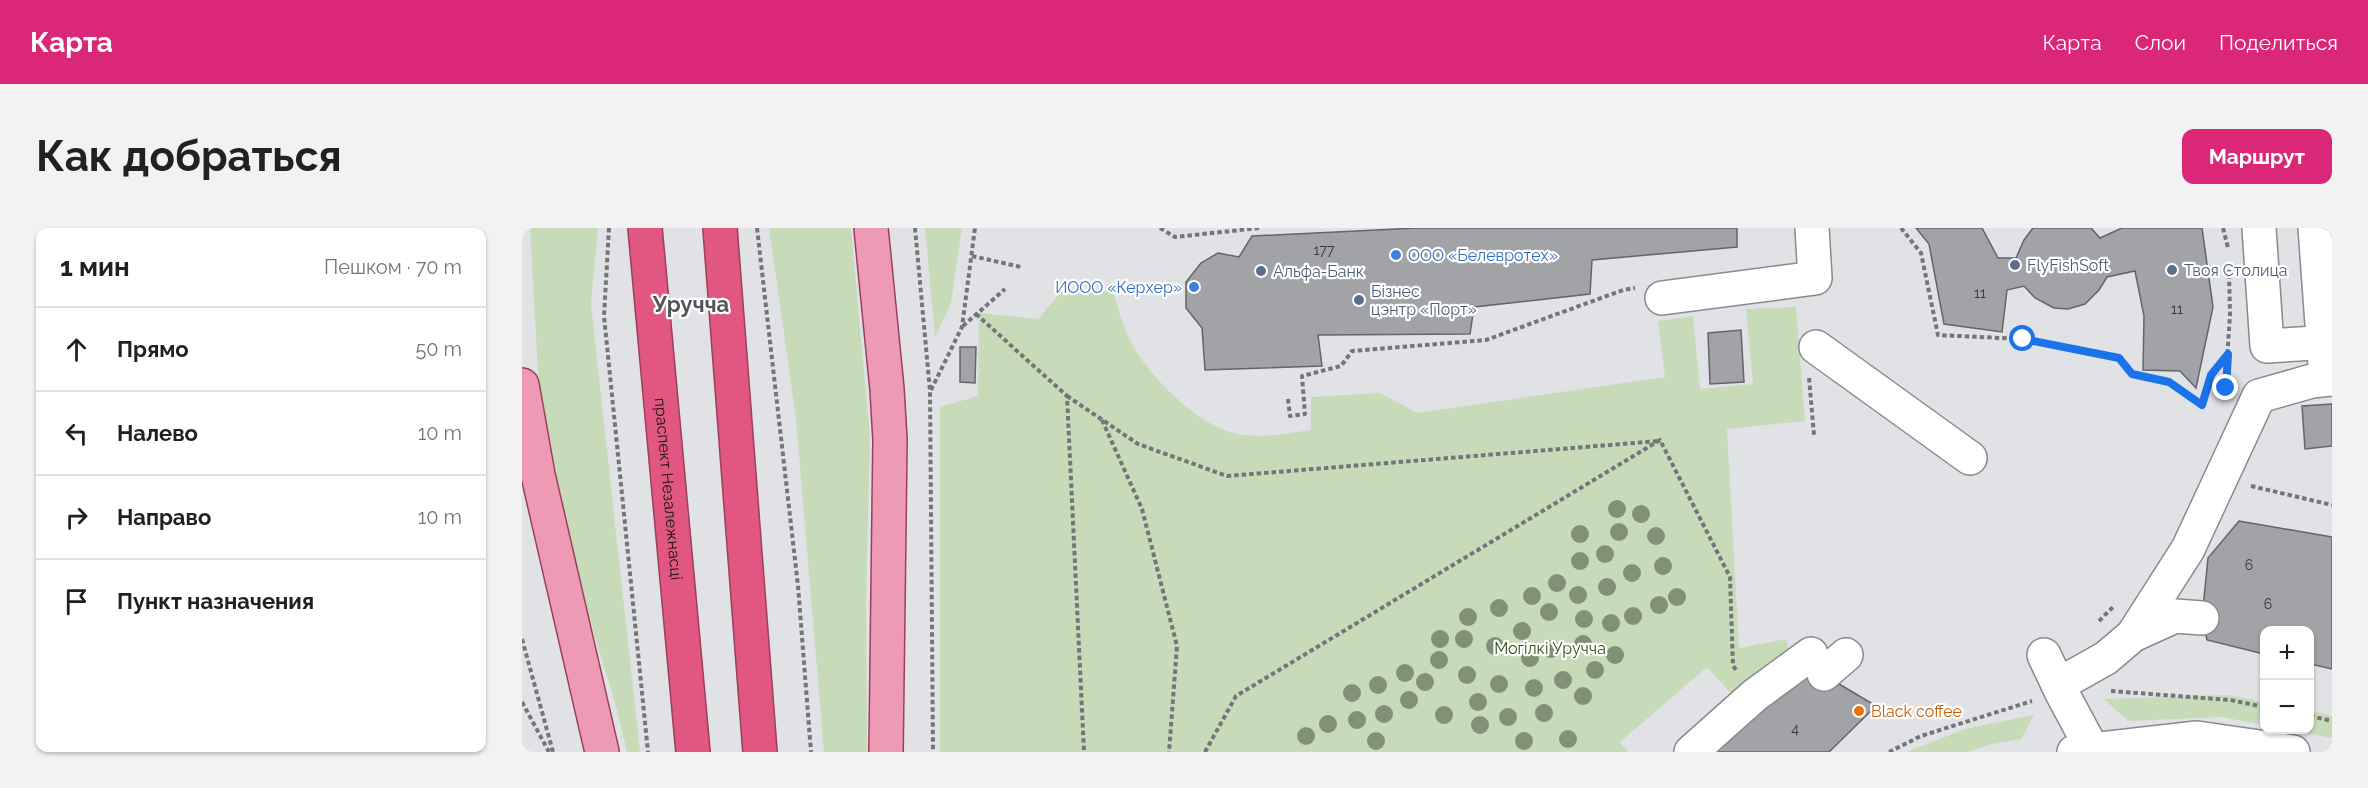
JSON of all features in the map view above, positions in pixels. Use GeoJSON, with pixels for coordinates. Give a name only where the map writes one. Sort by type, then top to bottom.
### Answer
{"type":"FeatureCollection","features":[{"type":"Feature","properties":{"kind":"highway","name":"праспект Незалежнасці"},"geometry":{"type":"LineString","coordinates":[[645,228],[693,752]]}},
{"type":"Feature","properties":{"kind":"highway"},"geometry":{"type":"LineString","coordinates":[[720,228],[760,752]]}},
{"type":"Feature","properties":{"kind":"main road"},"geometry":{"type":"LineString","coordinates":[[871,228],[890,440],[886,752]]}},
{"type":"Feature","properties":{"kind":"main road"},"geometry":{"type":"LineString","coordinates":[[522,385],[538,475],[602,752]]}},
{"type":"Feature","properties":{"kind":"street"},"geometry":{"type":"LineString","coordinates":[[1654,292],[1815,278],[1812,228]]}},
{"type":"Feature","properties":{"kind":"street"},"geometry":{"type":"LineString","coordinates":[[2259,228],[2267,346],[2328,342]]}},
{"type":"Feature","properties":{"kind":"street"},"geometry":{"type":"LineString","coordinates":[[2133,635],[2188,549],[2259,396],[2329,379],[2328,342],[2315,228]]}},
{"type":"Feature","properties":{"kind":"street"},"geometry":{"type":"LineString","coordinates":[[1816,347],[1970,458]]}},
{"type":"Feature","properties":{"kind":"street"},"geometry":{"type":"LineString","coordinates":[[2058,685],[2106,658],[2133,635],[2175,616],[2202,618]]}},
{"type":"Feature","properties":{"kind":"street"},"geometry":{"type":"LineString","coordinates":[[2044,655],[2083,750],[2197,738],[2293,752]]}},
{"type":"Feature","properties":{"kind":"street"},"geometry":{"type":"LineString","coordinates":[[1691,752],[1755,695],[1827,661]]}},
{"type":"Feature","properties":{"kind":"path"},"geometry":{"type":"LineString","coordinates":[[757,228],[798,586],[811,752]]}},
{"type":"Feature","properties":{"kind":"path"},"geometry":{"type":"LineString","coordinates":[[915,228],[930,391],[933,752]]}},
{"type":"Feature","properties":{"kind":"path"},"geometry":{"type":"LineString","coordinates":[[930,391],[962,327],[975,228]]}},
{"type":"Feature","properties":{"kind":"path"},"geometry":{"type":"LineString","coordinates":[[1160,228],[1175,237],[1259,228]]}},
{"type":"Feature","properties":{"kind":"path"},"geometry":{"type":"LineString","coordinates":[[1901,228],[1921,253],[1938,335],[2023,339],[2119,358],[2132,374],[2169,382],[2202,405],[2211,375],[2228,354]]}},
{"type":"Feature","properties":{"kind":"path"},"geometry":{"type":"LineString","coordinates":[[2223,228],[2229,251]]}},
{"type":"Feature","properties":{"kind":"path"},"geometry":{"type":"LineString","coordinates":[[609,229],[604,316],[648,752]]}},
{"type":"Feature","properties":{"kind":"path"},"geometry":{"type":"LineString","coordinates":[[972,256],[1021,267]]}},
{"type":"Feature","properties":{"kind":"path"},"geometry":{"type":"LineString","coordinates":[[2224,398],[2228,354],[2229,261]]}},
{"type":"Feature","properties":{"kind":"path"},"geometry":{"type":"LineString","coordinates":[[962,327],[1005,289]]}},
{"type":"Feature","properties":{"kind":"path"},"geometry":{"type":"LineString","coordinates":[[1288,399],[1290,416],[1305,414],[1302,376],[1341,366],[1352,351],[1486,340],[1623,290],[1654,292]]}},
{"type":"Feature","properties":{"kind":"path"},"geometry":{"type":"LineString","coordinates":[[976,314],[1067,396],[1138,444],[1227,476],[1660,440]]}},
{"type":"Feature","properties":{"kind":"path"},"geometry":{"type":"LineString","coordinates":[[1067,396],[1084,752]]}},
{"type":"Feature","properties":{"kind":"path"},"geometry":{"type":"LineString","coordinates":[[1102,419],[1142,508],[1177,646],[1169,752]]}},
{"type":"Feature","properties":{"kind":"path"},"geometry":{"type":"LineString","coordinates":[[1660,440],[1730,577],[1733,666],[1755,695]]}},
{"type":"Feature","properties":{"kind":"path"},"geometry":{"type":"LineString","coordinates":[[1205,752],[1236,696],[1660,440]]}},
{"type":"Feature","properties":{"kind":"path"},"geometry":{"type":"LineString","coordinates":[[2220,479],[2332,505]]}},
{"type":"Feature","properties":{"kind":"path"},"geometry":{"type":"LineString","coordinates":[[2096,624],[2121,598]]}},
{"type":"Feature","properties":{"kind":"path"},"geometry":{"type":"LineString","coordinates":[[522,639],[551,752]]}},
{"type":"Feature","properties":{"kind":"path"},"geometry":{"type":"LineString","coordinates":[[522,702],[551,752]]}},
{"type":"Feature","properties":{"kind":"path"},"geometry":{"type":"LineString","coordinates":[[2314,717],[2332,721]]}},
{"type":"Feature","properties":{"kind":"green space"},"geometry":{"type":"Polygon","coordinates":[[[530,228],[598,228],[591,304],[640,752],[627,752],[616,706],[566,542],[542,446],[530,228]]]}},
{"type":"Feature","properties":{"kind":"green space"},"geometry":{"type":"Polygon","coordinates":[[[769,228],[851,228],[870,437],[866,599],[867,752],[824,752],[796,418],[769,228]]]}},
{"type":"Feature","properties":{"kind":"green space"},"geometry":{"type":"Polygon","coordinates":[[[925,228],[962,228],[951,303],[935,337],[925,228]]]}},
{"type":"Feature","properties":{"kind":"green space","name":"Могілкі Уручча"},"geometry":{"type":"Polygon","coordinates":[[[1063,290],[1113,292],[1132,344],[1162,384],[1191,410],[1220,428],[1253,436],[1311,430],[1311,397],[1380,393],[1417,413],[1665,377],[1658,321],[1693,316],[1700,389],[1753,384],[1746,309],[1796,307],[1805,421],[1727,429],[1739,648],[1787,639],[1789,650],[1735,698],[1707,667],[1620,742],[1628,752],[940,752],[940,407],[978,396],[979,313],[1038,319],[1063,290]]]}},
{"type":"Feature","properties":{"kind":"green space"},"geometry":{"type":"Polygon","coordinates":[[[2227,695],[2260,701],[2260,724],[2222,717],[2128,721],[2104,699],[2227,695]]]}},
{"type":"Feature","properties":{"kind":"green space"},"geometry":{"type":"Polygon","coordinates":[[[2314,711],[2332,716],[2332,738],[2311,734],[2314,734],[2314,711]]]}},
{"type":"Feature","properties":{"kind":"green space"},"geometry":{"type":"Polygon","coordinates":[[[2034,715],[2021,739],[1991,744],[1968,752],[1907,752],[1965,729],[2034,715]]]}},
{"type":"Feature","properties":{"kind":"building","name":"Бізнес цэнтр «Порт»"},"geometry":{"type":"Polygon","coordinates":[[[1417,228],[1737,228],[1737,247],[1592,260],[1590,294],[1474,307],[1470,334],[1318,335],[1322,366],[1205,370],[1202,328],[1186,308],[1186,282],[1201,263],[1218,253],[1239,257],[1252,236],[1417,228]]]}},
{"type":"Feature","properties":{"kind":"building"},"geometry":{"type":"Polygon","coordinates":[[[1916,228],[1982,228],[1998,258],[2016,258],[2024,240],[2033,228],[2091,228],[2100,238],[2122,228],[2202,228],[2213,307],[2196,388],[2180,371],[2143,370],[2144,316],[2135,271],[2107,277],[2099,290],[2085,304],[2068,309],[2054,308],[2035,298],[2024,286],[2007,290],[2002,332],[1944,324],[1929,244],[1916,228]]]}},
{"type":"Feature","properties":{"kind":"building"},"geometry":{"type":"Polygon","coordinates":[[[1741,330],[1744,382],[1710,384],[1708,333],[1741,330]]]}},
{"type":"Feature","properties":{"kind":"building"},"geometry":{"type":"Polygon","coordinates":[[[960,347],[976,347],[975,383],[960,382],[960,347]]]}},
{"type":"Feature","properties":{"kind":"building"},"geometry":{"type":"Polygon","coordinates":[[[2332,404],[2332,446],[2305,449],[2302,406],[2332,404]]]}},
{"type":"Feature","properties":{"kind":"building"},"geometry":{"type":"Polygon","coordinates":[[[2239,521],[2332,537],[2332,669],[2314,665],[2314,626],[2260,626],[2260,653],[2207,640],[2202,618],[2208,558],[2239,521]]]}},
{"type":"Feature","properties":{"kind":"building"},"geometry":{"type":"Polygon","coordinates":[[[1809,666],[1876,706],[1829,752],[1712,752],[1809,666]]]}},
{"type":"Feature","properties":{"kind":"place","name":"ООО «Белевротех»"},"geometry":{"type":"Point","coordinates":[1396,255]}},
{"type":"Feature","properties":{"kind":"place","name":"FlyFishSoft"},"geometry":{"type":"Point","coordinates":[2015,265]}},
{"type":"Feature","properties":{"kind":"place","name":"Твоя Столица"},"geometry":{"type":"Point","coordinates":[2172,270]}},
{"type":"Feature","properties":{"kind":"place","name":"Альфа-Банк"},"geometry":{"type":"Point","coordinates":[1261,271]}},
{"type":"Feature","properties":{"kind":"place","name":"ИООО «Керхер»"},"geometry":{"type":"Point","coordinates":[1194,287]}},
{"type":"Feature","properties":{"kind":"place","name":"Бізнес цэнтр «Порт»"},"geometry":{"type":"Point","coordinates":[1359,300]}},
{"type":"Feature","properties":{"kind":"place","name":"Black coffee"},"geometry":{"type":"Point","coordinates":[1859,711]}},
{"type":"Feature","properties":{"kind":"district","name":"Уручча"},"geometry":{"type":"Point","coordinates":[691,304]}},
{"type":"Feature","properties":{"kind":"route"},"geometry":{"type":"LineString","coordinates":[[2023,339],[2119,358],[2132,374],[2169,382],[2202,405],[2211,375],[2228,354],[2226,388]]}}]}
